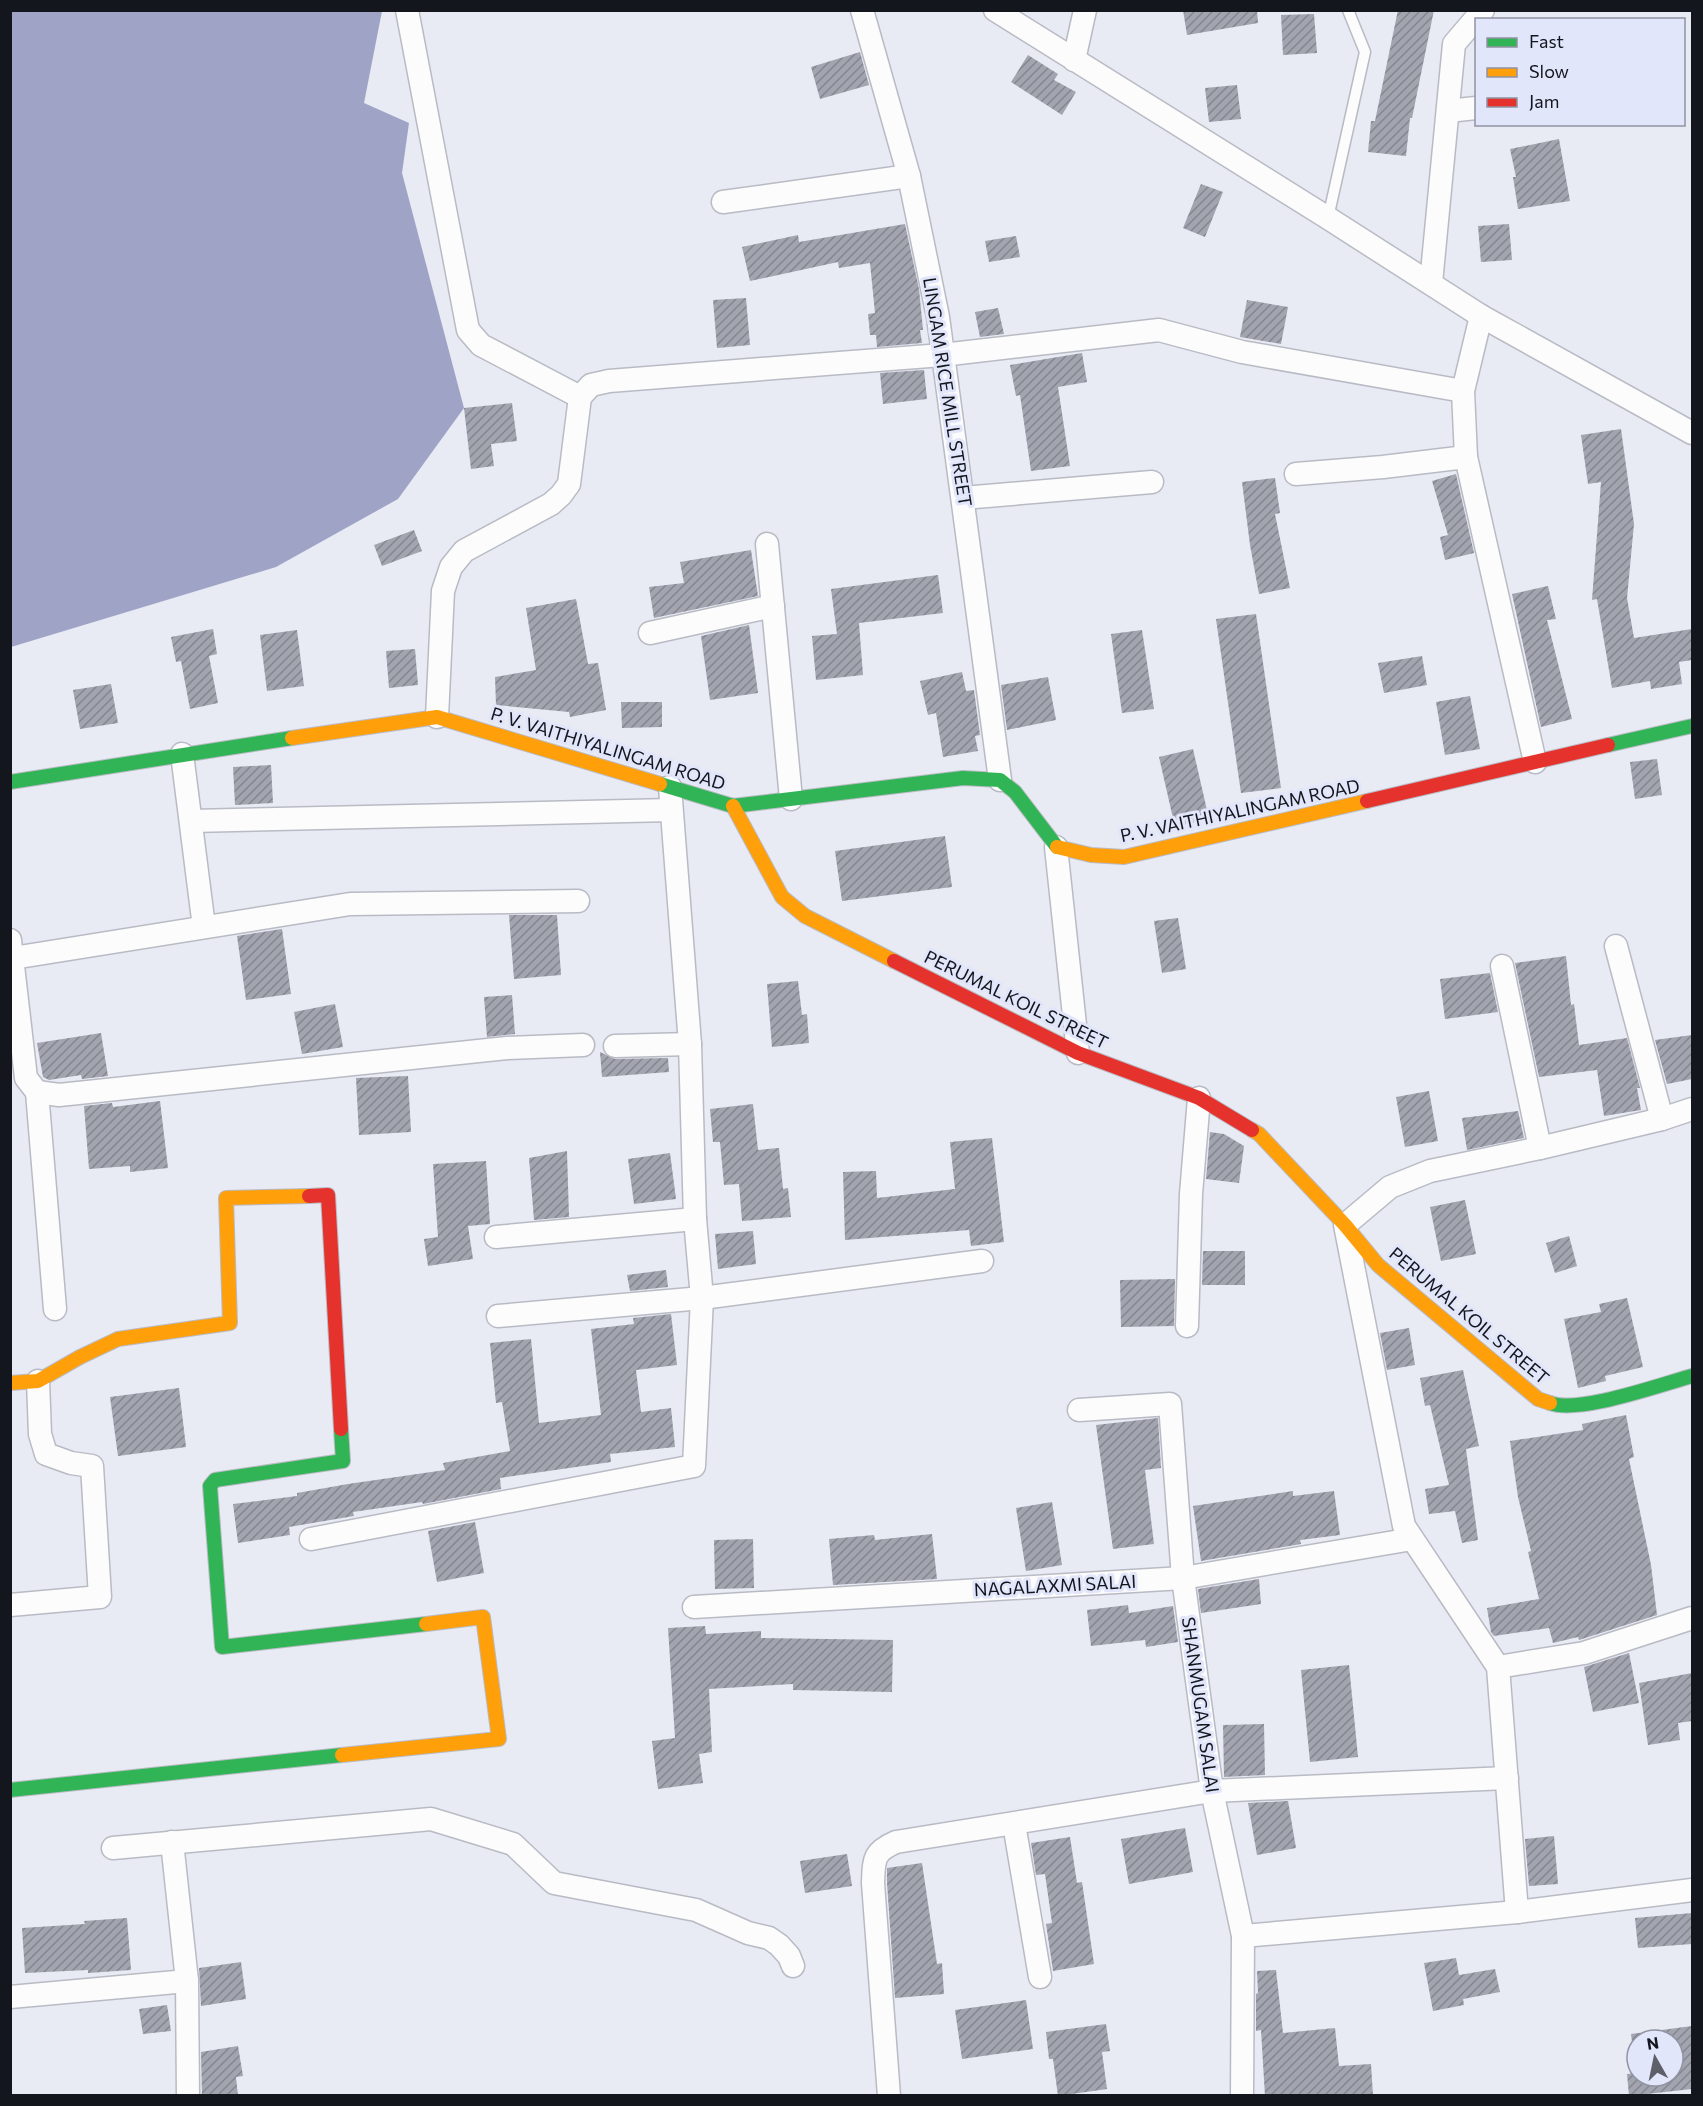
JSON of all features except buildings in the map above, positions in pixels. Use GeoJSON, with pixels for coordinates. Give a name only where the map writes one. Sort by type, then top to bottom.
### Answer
{"type":"FeatureCollection","features":[{"type":"Feature","properties":{"kind":"street"},"geometry":{"type":"LineString","coordinates":[[407,10],[468,330],[482,345],[580,397]]}},
{"type":"Feature","properties":{"kind":"street","name":"LINGAM RICE MILL STREET"},"geometry":{"type":"LineString","coordinates":[[862,10],[909,176],[938,317],[1000,780]]}},
{"type":"Feature","properties":{"kind":"street"},"geometry":{"type":"LineString","coordinates":[[996,10],[1481,316],[1692,433]]}},
{"type":"Feature","properties":{"kind":"street"},"geometry":{"type":"LineString","coordinates":[[1074,60],[1085,10]]}},
{"type":"Feature","properties":{"kind":"street"},"geometry":{"type":"LineString","coordinates":[[1431,283],[1454,44],[1475,19]]}},
{"type":"Feature","properties":{"kind":"street"},"geometry":{"type":"LineString","coordinates":[[1448,111],[1475,108]]}},
{"type":"Feature","properties":{"kind":"street"},"geometry":{"type":"LineString","coordinates":[[723,202],[909,176]]}},
{"type":"Feature","properties":{"kind":"street"},"geometry":{"type":"LineString","coordinates":[[1481,316],[1463,391],[1466,457],[1535,762]]}},
{"type":"Feature","properties":{"kind":"street"},"geometry":{"type":"LineString","coordinates":[[437,717],[443,591],[452,567],[464,551],[485,538],[535,514],[561,495],[569,484],[580,397],[591,385],[609,381],[942,355],[1160,330],[1242,352],[1463,391]]}},
{"type":"Feature","properties":{"kind":"street"},"geometry":{"type":"LineString","coordinates":[[1296,474],[1466,457]]}},
{"type":"Feature","properties":{"kind":"street"},"geometry":{"type":"LineString","coordinates":[[963,498],[1152,482]]}},
{"type":"Feature","properties":{"kind":"street"},"geometry":{"type":"LineString","coordinates":[[767,544],[790,799]]}},
{"type":"Feature","properties":{"kind":"street"},"geometry":{"type":"LineString","coordinates":[[650,633],[773,606]]}},
{"type":"Feature","properties":{"kind":"street","name":"P. V. VAITHIYALINGAM ROAD"},"geometry":{"type":"LineString","coordinates":[[10,782],[437,717],[733,806],[963,778],[1000,780]]}},
{"type":"Feature","properties":{"kind":"street","name":"P. V. VAITHIYALINGAM ROAD"},"geometry":{"type":"LineString","coordinates":[[1056,847],[1091,855],[1124,857],[1692,726]]}},
{"type":"Feature","properties":{"kind":"street"},"geometry":{"type":"LineString","coordinates":[[182,754],[204,927]]}},
{"type":"Feature","properties":{"kind":"street"},"geometry":{"type":"LineString","coordinates":[[1000,780],[1015,792],[1056,847],[1077,1053]]}},
{"type":"Feature","properties":{"kind":"street"},"geometry":{"type":"LineString","coordinates":[[311,1539],[694,1466],[702,1298],[695,1218],[690,1044],[670,787]]}},
{"type":"Feature","properties":{"kind":"street","name":"PERUMAL KOIL STREET"},"geometry":{"type":"LineString","coordinates":[[733,806],[782,897],[805,916],[1077,1053],[1199,1098],[1258,1134],[1345,1225],[1378,1265],[1538,1400],[1557,1406],[1583,1406],[1692,1376]]}},
{"type":"Feature","properties":{"kind":"street"},"geometry":{"type":"LineString","coordinates":[[191,821],[671,810]]}},
{"type":"Feature","properties":{"kind":"street"},"geometry":{"type":"LineString","coordinates":[[55,1309],[37,1092],[26,1078],[12,949],[204,927],[350,904],[578,901]]}},
{"type":"Feature","properties":{"kind":"street"},"geometry":{"type":"LineString","coordinates":[[1616,946],[1662,1119]]}},
{"type":"Feature","properties":{"kind":"street"},"geometry":{"type":"LineString","coordinates":[[1502,966],[1540,1148]]}},
{"type":"Feature","properties":{"kind":"street"},"geometry":{"type":"LineString","coordinates":[[615,1046],[690,1044]]}},
{"type":"Feature","properties":{"kind":"street"},"geometry":{"type":"LineString","coordinates":[[37,1092],[58,1095],[507,1048],[583,1045]]}},
{"type":"Feature","properties":{"kind":"street"},"geometry":{"type":"LineString","coordinates":[[1186,1326],[1191,1194],[1199,1098]]}},
{"type":"Feature","properties":{"kind":"street"},"geometry":{"type":"LineString","coordinates":[[1517,1912],[1498,1667],[1404,1526],[1345,1225],[1390,1187],[1430,1171],[1540,1148],[1662,1119],[1692,1109]]}},
{"type":"Feature","properties":{"kind":"street"},"geometry":{"type":"LineString","coordinates":[[10,1383],[38,1381],[118,1339],[230,1323],[226,1198],[328,1195],[342,1461],[215,1480],[210,1486],[222,1647],[483,1617],[498,1739],[10,1790]]}},
{"type":"Feature","properties":{"kind":"street"},"geometry":{"type":"LineString","coordinates":[[496,1237],[695,1218]]}},
{"type":"Feature","properties":{"kind":"street"},"geometry":{"type":"LineString","coordinates":[[498,1316],[702,1298],[982,1261]]}},
{"type":"Feature","properties":{"kind":"street"},"geometry":{"type":"LineString","coordinates":[[10,1605],[100,1597],[92,1466],[71,1463],[46,1454],[40,1434],[38,1381]]}},
{"type":"Feature","properties":{"kind":"street","name":"SHANMUGAM SALAI"},"geometry":{"type":"LineString","coordinates":[[1079,1410],[1170,1404],[1183,1578],[1212,1791],[1243,1936],[1242,2096]]}},
{"type":"Feature","properties":{"kind":"street","name":"NAGALAXMI SALAI"},"geometry":{"type":"LineString","coordinates":[[694,1607],[1183,1578],[1412,1539]]}},
{"type":"Feature","properties":{"kind":"street"},"geometry":{"type":"LineString","coordinates":[[1498,1667],[1584,1653],[1692,1618]]}},
{"type":"Feature","properties":{"kind":"street"},"geometry":{"type":"LineString","coordinates":[[888,2096],[873,1883],[874,1859],[882,1848],[896,1842],[1212,1791],[1507,1778]]}},
{"type":"Feature","properties":{"kind":"street"},"geometry":{"type":"LineString","coordinates":[[113,1848],[431,1819],[513,1844],[554,1883],[696,1910],[748,1933],[768,1938],[779,1945],[789,1956],[793,1966]]}},
{"type":"Feature","properties":{"kind":"street"},"geometry":{"type":"LineString","coordinates":[[1014,1824],[1040,1977]]}},
{"type":"Feature","properties":{"kind":"street"},"geometry":{"type":"LineString","coordinates":[[172,1842],[187,1981],[188,2096]]}},
{"type":"Feature","properties":{"kind":"street"},"geometry":{"type":"LineString","coordinates":[[1243,1936],[1517,1912],[1692,1890]]}},
{"type":"Feature","properties":{"kind":"street"},"geometry":{"type":"LineString","coordinates":[[10,1997],[187,1981]]}},
{"type":"Feature","properties":{"kind":"lane"},"geometry":{"type":"LineString","coordinates":[[1328,218],[1365,52],[1348,10]]}},
{"type":"Feature","properties":{"kind":"water"},"geometry":{"type":"Polygon","coordinates":[[[11,11],[382,11],[364,103],[409,123],[402,173],[464,408],[398,499],[276,567],[11,647],[11,11]]]}},
{"type":"Feature","properties":{"kind":"traffic: fast"},"geometry":{"type":"LineString","coordinates":[[1608,745],[1692,726]]}},
{"type":"Feature","properties":{"kind":"traffic: fast"},"geometry":{"type":"LineString","coordinates":[[10,782],[292,738]]}},
{"type":"Feature","properties":{"kind":"traffic: fast"},"geometry":{"type":"LineString","coordinates":[[660,784],[733,806],[963,778],[1000,780],[1015,792],[1057,847]]}},
{"type":"Feature","properties":{"kind":"traffic: fast"},"geometry":{"type":"LineString","coordinates":[[1550,1403],[1580,1405],[1599,1402],[1692,1376]]}},
{"type":"Feature","properties":{"kind":"traffic: fast"},"geometry":{"type":"LineString","coordinates":[[341,1429],[343,1461],[215,1480],[210,1486],[222,1647],[426,1624]]}},
{"type":"Feature","properties":{"kind":"traffic: fast"},"geometry":{"type":"LineString","coordinates":[[10,1790],[342,1755]]}},
{"type":"Feature","properties":{"kind":"traffic: slow"},"geometry":{"type":"LineString","coordinates":[[292,738],[437,717],[660,784]]}},
{"type":"Feature","properties":{"kind":"traffic: slow"},"geometry":{"type":"LineString","coordinates":[[1057,847],[1091,855],[1124,857],[1367,801]]}},
{"type":"Feature","properties":{"kind":"traffic: slow"},"geometry":{"type":"LineString","coordinates":[[733,806],[782,897],[805,916],[894,961]]}},
{"type":"Feature","properties":{"kind":"traffic: slow"},"geometry":{"type":"LineString","coordinates":[[1252,1130],[1259,1134],[1345,1225],[1378,1265],[1538,1399],[1550,1403]]}},
{"type":"Feature","properties":{"kind":"traffic: slow"},"geometry":{"type":"LineString","coordinates":[[10,1383],[38,1381],[118,1339],[230,1323],[226,1198],[309,1196]]}},
{"type":"Feature","properties":{"kind":"traffic: slow"},"geometry":{"type":"LineString","coordinates":[[342,1755],[499,1739],[483,1617],[426,1624]]}},
{"type":"Feature","properties":{"kind":"traffic: jam"},"geometry":{"type":"LineString","coordinates":[[1367,801],[1608,745]]}},
{"type":"Feature","properties":{"kind":"traffic: jam"},"geometry":{"type":"LineString","coordinates":[[894,961],[1078,1053],[1199,1098],[1252,1130]]}},
{"type":"Feature","properties":{"kind":"traffic: jam"},"geometry":{"type":"LineString","coordinates":[[309,1196],[328,1195],[341,1429]]}}]}
